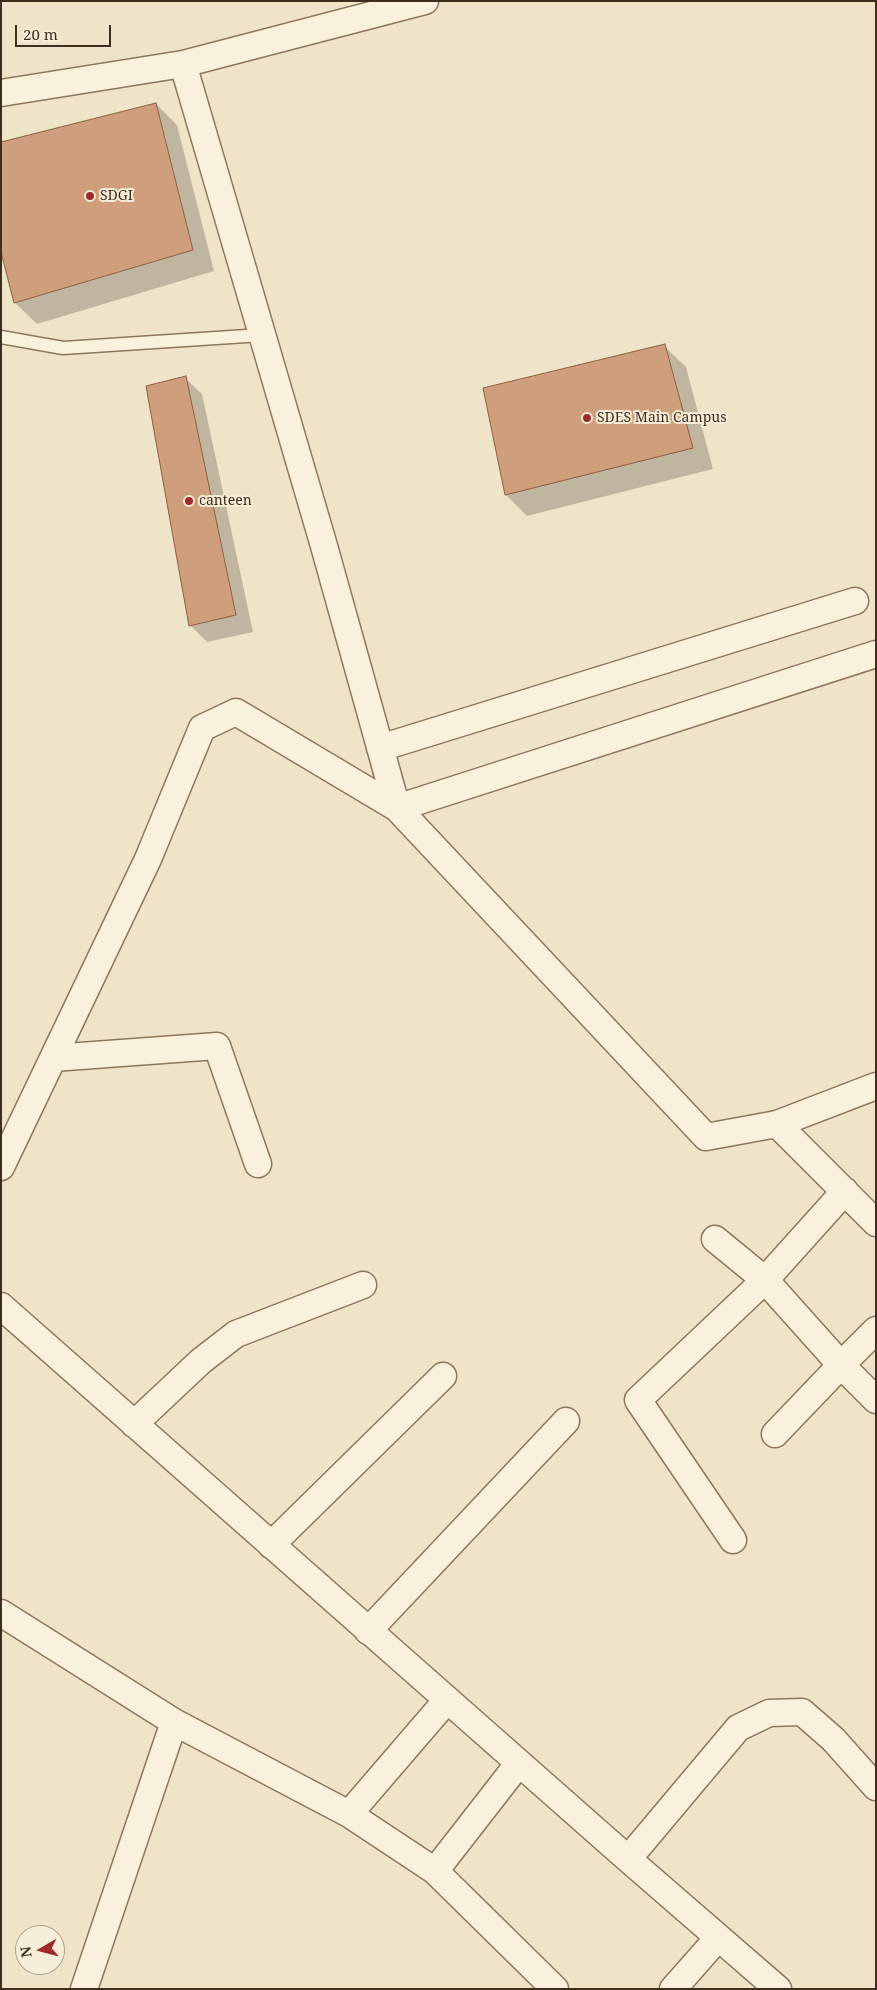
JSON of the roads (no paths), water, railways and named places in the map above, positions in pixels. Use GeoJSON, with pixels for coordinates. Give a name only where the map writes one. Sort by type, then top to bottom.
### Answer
{"type":"FeatureCollection","features":[{"type":"Feature","properties":{"kind":"street"},"geometry":{"type":"LineString","coordinates":[[1,93],[182,64],[425,1]]}},
{"type":"Feature","properties":{"kind":"street"},"geometry":{"type":"LineString","coordinates":[[182,64],[324,546],[396,808]]}},
{"type":"Feature","properties":{"kind":"street"},"geometry":{"type":"LineString","coordinates":[[380,748],[855,600]]}},
{"type":"Feature","properties":{"kind":"street"},"geometry":{"type":"LineString","coordinates":[[396,808],[876,654]]}},
{"type":"Feature","properties":{"kind":"street"},"geometry":{"type":"LineString","coordinates":[[1,1167],[148,859],[202,728],[236,712],[396,808],[706,1137],[777,1124],[876,1086]]}},
{"type":"Feature","properties":{"kind":"street"},"geometry":{"type":"LineString","coordinates":[[53,1058],[217,1046],[258,1164]]}},
{"type":"Feature","properties":{"kind":"street"},"geometry":{"type":"LineString","coordinates":[[777,1124],[876,1223]]}},
{"type":"Feature","properties":{"kind":"street"},"geometry":{"type":"LineString","coordinates":[[733,1540],[638,1400],[765,1280],[846,1191]]}},
{"type":"Feature","properties":{"kind":"street"},"geometry":{"type":"LineString","coordinates":[[715,1238],[765,1280],[841,1365],[876,1400]]}},
{"type":"Feature","properties":{"kind":"street"},"geometry":{"type":"LineString","coordinates":[[134,1424],[201,1361],[236,1334],[363,1285]]}},
{"type":"Feature","properties":{"kind":"street"},"geometry":{"type":"LineString","coordinates":[[4,1316],[134,1424],[778,1989]]}},
{"type":"Feature","properties":{"kind":"street"},"geometry":{"type":"LineString","coordinates":[[775,1434],[876,1330]]}},
{"type":"Feature","properties":{"kind":"street"},"geometry":{"type":"LineString","coordinates":[[271,1545],[443,1376]]}},
{"type":"Feature","properties":{"kind":"street"},"geometry":{"type":"LineString","coordinates":[[368,1630],[566,1421]]}},
{"type":"Feature","properties":{"kind":"street"},"geometry":{"type":"LineString","coordinates":[[1,1613],[174,1722],[349,1814],[435,1871],[555,1989]]}},
{"type":"Feature","properties":{"kind":"street"},"geometry":{"type":"LineString","coordinates":[[349,1814],[447,1700]]}},
{"type":"Feature","properties":{"kind":"street"},"geometry":{"type":"LineString","coordinates":[[628,1859],[738,1728],[769,1713],[802,1712],[834,1739],[876,1787]]}},
{"type":"Feature","properties":{"kind":"street"},"geometry":{"type":"LineString","coordinates":[[84,1989],[174,1722]]}},
{"type":"Feature","properties":{"kind":"street"},"geometry":{"type":"LineString","coordinates":[[435,1871],[519,1763]]}},
{"type":"Feature","properties":{"kind":"street"},"geometry":{"type":"LineString","coordinates":[[673,1989],[718,1938]]}},
{"type":"Feature","properties":{"kind":"lane"},"geometry":{"type":"LineString","coordinates":[[1,337],[63,348],[262,334]]}},
{"type":"Feature","properties":{"kind":"place","name":"SDGI"},"geometry":{"type":"Point","coordinates":[90,196]}},
{"type":"Feature","properties":{"kind":"place","name":"SDES Main Campus"},"geometry":{"type":"Point","coordinates":[587,418]}},
{"type":"Feature","properties":{"kind":"place","name":"canteen"},"geometry":{"type":"Point","coordinates":[189,501]}}]}
